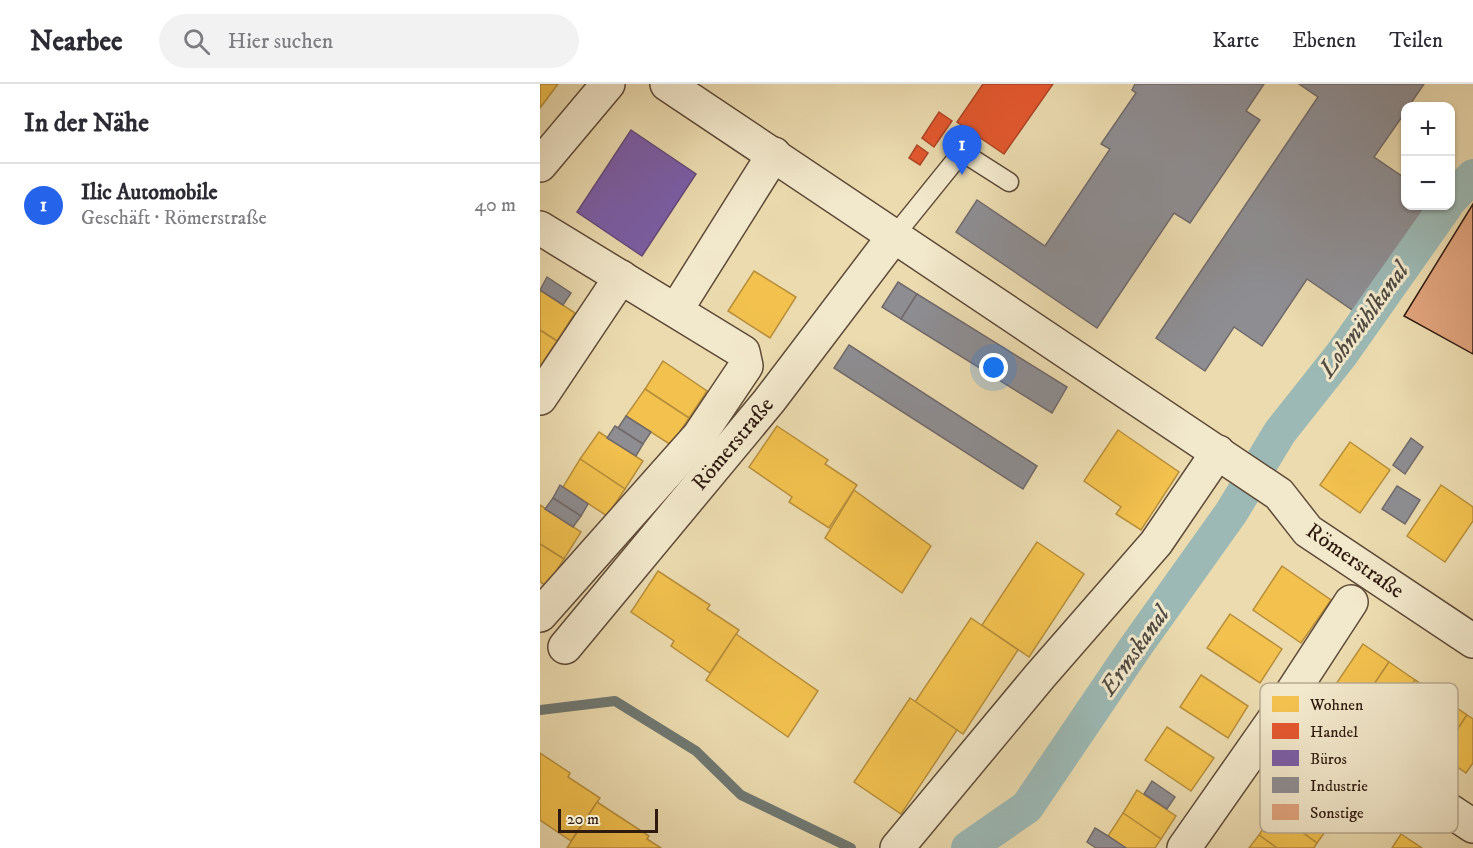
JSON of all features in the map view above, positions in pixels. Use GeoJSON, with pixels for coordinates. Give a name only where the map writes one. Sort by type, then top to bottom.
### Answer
{"type":"FeatureCollection","features":[{"type":"Feature","properties":{"kind":"street"},"geometry":{"type":"LineString","coordinates":[[540,165],[608,84]]}},
{"type":"Feature","properties":{"kind":"street","name":"Römerstraße"},"geometry":{"type":"LineString","coordinates":[[667,84],[1236,464],[1279,494],[1308,531],[1473,641]]}},
{"type":"Feature","properties":{"kind":"street"},"geometry":{"type":"LineString","coordinates":[[676,310],[774,154]]}},
{"type":"Feature","properties":{"kind":"street","name":"Römerstraße"},"geometry":{"type":"LineString","coordinates":[[540,228],[743,352],[746,366],[699,436],[540,615]]}},
{"type":"Feature","properties":{"kind":"street","name":"Römerstraße"},"geometry":{"type":"LineString","coordinates":[[565,647],[769,401],[895,235]]}},
{"type":"Feature","properties":{"kind":"street"},"geometry":{"type":"LineString","coordinates":[[540,398],[621,277]]}},
{"type":"Feature","properties":{"kind":"street"},"geometry":{"type":"LineString","coordinates":[[897,848],[1040,676],[1156,543],[1236,464]]}},
{"type":"Feature","properties":{"kind":"street"},"geometry":{"type":"LineString","coordinates":[[1299,683],[1351,602]]}},
{"type":"Feature","properties":{"kind":"street"},"geometry":{"type":"LineString","coordinates":[[1184,848],[1260,740]]}},
{"type":"Feature","properties":{"kind":"street"},"geometry":{"type":"LineString","coordinates":[[1458,816],[1473,826]]}},
{"type":"Feature","properties":{"kind":"lane"},"geometry":{"type":"LineString","coordinates":[[895,235],[962,152],[1009,182]]}},
{"type":"Feature","properties":{"kind":"building: Wohnen"},"geometry":{"type":"Polygon","coordinates":[[[540,84],[558,84],[540,108],[540,84]]]}},
{"type":"Feature","properties":{"kind":"building: Wohnen"},"geometry":{"type":"Polygon","coordinates":[[[754,271],[796,297],[770,338],[728,311],[754,271]]]}},
{"type":"Feature","properties":{"kind":"building: Wohnen"},"geometry":{"type":"Polygon","coordinates":[[[540,290],[575,313],[557,341],[540,330],[540,290]]]}},
{"type":"Feature","properties":{"kind":"building: Wohnen"},"geometry":{"type":"Polygon","coordinates":[[[540,330],[557,341],[540,366],[540,330]]]}},
{"type":"Feature","properties":{"kind":"building: Wohnen"},"geometry":{"type":"Polygon","coordinates":[[[663,361],[707,391],[689,418],[645,389],[663,361]]]}},
{"type":"Feature","properties":{"kind":"building: Wohnen"},"geometry":{"type":"Polygon","coordinates":[[[645,389],[689,418],[671,445],[626,416],[645,389]]]}},
{"type":"Feature","properties":{"kind":"building: Wohnen"},"geometry":{"type":"Polygon","coordinates":[[[777,426],[828,460],[825,464],[857,485],[829,528],[789,502],[792,497],[749,467],[777,426]]]}},
{"type":"Feature","properties":{"kind":"building: Wohnen"},"geometry":{"type":"Polygon","coordinates":[[[1118,430],[1179,472],[1141,530],[1116,514],[1121,507],[1084,481],[1118,430]]]}},
{"type":"Feature","properties":{"kind":"building: Wohnen"},"geometry":{"type":"Polygon","coordinates":[[[599,432],[643,461],[625,489],[580,459],[599,432]]]}},
{"type":"Feature","properties":{"kind":"building: Wohnen"},"geometry":{"type":"Polygon","coordinates":[[[1350,442],[1390,470],[1360,513],[1320,485],[1350,442]]]}},
{"type":"Feature","properties":{"kind":"building: Wohnen"},"geometry":{"type":"Polygon","coordinates":[[[580,459],[625,489],[607,516],[563,487],[580,459]]]}},
{"type":"Feature","properties":{"kind":"building: Wohnen"},"geometry":{"type":"Polygon","coordinates":[[[1441,485],[1473,507],[1473,521],[1445,562],[1407,536],[1441,485]]]}},
{"type":"Feature","properties":{"kind":"building: Wohnen"},"geometry":{"type":"Polygon","coordinates":[[[854,490],[931,546],[902,593],[825,538],[854,490]]]}},
{"type":"Feature","properties":{"kind":"building: Wohnen"},"geometry":{"type":"Polygon","coordinates":[[[540,505],[581,532],[564,559],[540,544],[540,505]]]}},
{"type":"Feature","properties":{"kind":"building: Wohnen"},"geometry":{"type":"Polygon","coordinates":[[[1037,542],[1084,574],[1029,657],[982,625],[1037,542]]]}},
{"type":"Feature","properties":{"kind":"building: Wohnen"},"geometry":{"type":"Polygon","coordinates":[[[540,544],[564,559],[547,586],[540,582],[540,544]]]}},
{"type":"Feature","properties":{"kind":"building: Wohnen"},"geometry":{"type":"Polygon","coordinates":[[[1282,566],[1331,600],[1301,643],[1253,610],[1282,566]]]}},
{"type":"Feature","properties":{"kind":"building: Wohnen"},"geometry":{"type":"Polygon","coordinates":[[[658,571],[710,605],[707,609],[739,630],[710,673],[671,646],[674,641],[631,612],[658,571]]]}},
{"type":"Feature","properties":{"kind":"building: Wohnen"},"geometry":{"type":"Polygon","coordinates":[[[1230,614],[1282,649],[1260,683],[1207,648],[1230,614]]]}},
{"type":"Feature","properties":{"kind":"building: Wohnen"},"geometry":{"type":"Polygon","coordinates":[[[971,618],[1018,650],[963,734],[915,702],[971,618]]]}},
{"type":"Feature","properties":{"kind":"building: Wohnen"},"geometry":{"type":"Polygon","coordinates":[[[736,634],[818,691],[788,737],[706,680],[736,634]]]}},
{"type":"Feature","properties":{"kind":"building: Wohnen"},"geometry":{"type":"Polygon","coordinates":[[[1363,644],[1389,662],[1375,683],[1337,683],[1363,644]]]}},
{"type":"Feature","properties":{"kind":"building: Wohnen"},"geometry":{"type":"Polygon","coordinates":[[[1389,662],[1415,680],[1413,683],[1375,683],[1389,662]]]}},
{"type":"Feature","properties":{"kind":"building: Wohnen"},"geometry":{"type":"Polygon","coordinates":[[[1201,675],[1248,706],[1228,738],[1180,707],[1201,675]]]}},
{"type":"Feature","properties":{"kind":"building: Wohnen"},"geometry":{"type":"Polygon","coordinates":[[[910,698],[957,730],[901,814],[854,782],[910,698]]]}},
{"type":"Feature","properties":{"kind":"building: Wohnen"},"geometry":{"type":"Polygon","coordinates":[[[1458,709],[1467,715],[1458,728],[1458,709]]]}},
{"type":"Feature","properties":{"kind":"building: Wohnen"},"geometry":{"type":"Polygon","coordinates":[[[1467,715],[1473,719],[1473,763],[1466,773],[1458,767],[1458,728],[1467,715]]]}},
{"type":"Feature","properties":{"kind":"building: Wohnen"},"geometry":{"type":"Polygon","coordinates":[[[1167,727],[1214,758],[1191,791],[1145,760],[1167,727]]]}},
{"type":"Feature","properties":{"kind":"building: Wohnen"},"geometry":{"type":"Polygon","coordinates":[[[540,753],[570,773],[568,777],[600,798],[571,841],[540,820],[540,753]]]}},
{"type":"Feature","properties":{"kind":"building: Wohnen"},"geometry":{"type":"Polygon","coordinates":[[[1260,756],[1260,769],[1254,765],[1260,756]]]}},
{"type":"Feature","properties":{"kind":"building: Wohnen"},"geometry":{"type":"Polygon","coordinates":[[[1137,790],[1176,816],[1161,839],[1123,813],[1137,790]]]}},
{"type":"Feature","properties":{"kind":"building: Wohnen"},"geometry":{"type":"Polygon","coordinates":[[[597,802],[649,836],[647,839],[661,848],[567,848],[597,802]]]}},
{"type":"Feature","properties":{"kind":"building: Wohnen"},"geometry":{"type":"Polygon","coordinates":[[[1123,813],[1161,839],[1155,848],[1126,848],[1108,836],[1123,813]]]}},
{"type":"Feature","properties":{"kind":"building: Wohnen"},"geometry":{"type":"Polygon","coordinates":[[[1260,833],[1303,833],[1317,843],[1314,848],[1277,848],[1259,835],[1260,833]]]}},
{"type":"Feature","properties":{"kind":"building: Wohnen"},"geometry":{"type":"Polygon","coordinates":[[[1303,833],[1324,833],[1317,843],[1303,833]]]}},
{"type":"Feature","properties":{"kind":"building: Wohnen"},"geometry":{"type":"Polygon","coordinates":[[[1401,834],[1422,848],[1392,848],[1401,834]]]}},
{"type":"Feature","properties":{"kind":"building: Wohnen"},"geometry":{"type":"Polygon","coordinates":[[[1259,835],[1277,848],[1249,848],[1259,835]]]}},
{"type":"Feature","properties":{"kind":"building: Handel"},"geometry":{"type":"Polygon","coordinates":[[[983,84],[1053,84],[1004,154],[957,122],[983,84]]]}},
{"type":"Feature","properties":{"kind":"building: Handel"},"geometry":{"type":"Polygon","coordinates":[[[939,112],[952,121],[934,147],[922,138],[939,112]]]}},
{"type":"Feature","properties":{"kind":"building: Handel"},"geometry":{"type":"Polygon","coordinates":[[[917,145],[928,153],[920,165],[909,158],[917,145]]]}},
{"type":"Feature","properties":{"kind":"building: Büros"},"geometry":{"type":"Polygon","coordinates":[[[631,130],[696,174],[642,256],[577,212],[631,130]]]}},
{"type":"Feature","properties":{"kind":"building: Industrie"},"geometry":{"type":"Polygon","coordinates":[[[1135,84],[1264,84],[1246,111],[1260,120],[1190,223],[1174,213],[1097,328],[956,232],[977,200],[1045,246],[1110,149],[1101,144],[1136,93],[1132,90],[1135,84]]]}},
{"type":"Feature","properties":{"kind":"building: Industrie"},"geometry":{"type":"Polygon","coordinates":[[[1299,84],[1424,84],[1412,102],[1401,102],[1401,118],[1374,157],[1401,176],[1401,210],[1431,210],[1411,240],[1423,248],[1390,298],[1376,288],[1358,314],[1307,279],[1262,346],[1234,327],[1205,371],[1156,338],[1318,97],[1299,84]]]}},
{"type":"Feature","properties":{"kind":"building: Industrie"},"geometry":{"type":"Polygon","coordinates":[[[547,277],[571,293],[563,305],[540,290],[547,277]]]}},
{"type":"Feature","properties":{"kind":"building: Industrie"},"geometry":{"type":"Polygon","coordinates":[[[898,282],[917,294],[901,319],[882,307],[898,282]]]}},
{"type":"Feature","properties":{"kind":"building: Industrie"},"geometry":{"type":"Polygon","coordinates":[[[917,294],[1067,387],[1052,413],[901,319],[917,294]]]}},
{"type":"Feature","properties":{"kind":"building: Industrie"},"geometry":{"type":"Polygon","coordinates":[[[849,345],[1037,466],[1023,489],[834,368],[849,345]]]}},
{"type":"Feature","properties":{"kind":"building: Industrie"},"geometry":{"type":"Polygon","coordinates":[[[626,416],[651,432],[643,444],[618,428],[626,416]]]}},
{"type":"Feature","properties":{"kind":"building: Industrie"},"geometry":{"type":"Polygon","coordinates":[[[615,426],[643,444],[636,456],[607,438],[615,426]]]}},
{"type":"Feature","properties":{"kind":"building: Industrie"},"geometry":{"type":"Polygon","coordinates":[[[1411,438],[1423,447],[1405,474],[1393,465],[1411,438]]]}},
{"type":"Feature","properties":{"kind":"building: Industrie"},"geometry":{"type":"Polygon","coordinates":[[[560,485],[588,504],[581,516],[553,498],[560,485]]]}},
{"type":"Feature","properties":{"kind":"building: Industrie"},"geometry":{"type":"Polygon","coordinates":[[[1397,486],[1420,500],[1405,524],[1382,509],[1397,486]]]}},
{"type":"Feature","properties":{"kind":"building: Industrie"},"geometry":{"type":"Polygon","coordinates":[[[553,498],[581,516],[573,527],[545,509],[553,498]]]}},
{"type":"Feature","properties":{"kind":"building: Industrie"},"geometry":{"type":"Polygon","coordinates":[[[1152,781],[1175,797],[1167,809],[1144,794],[1152,781]]]}},
{"type":"Feature","properties":{"kind":"building: Industrie"},"geometry":{"type":"Polygon","coordinates":[[[1095,828],[1126,848],[1096,848],[1087,842],[1095,828]]]}},
{"type":"Feature","properties":{"kind":"building: Sonstige"},"geometry":{"type":"Polygon","coordinates":[[[1473,204],[1473,354],[1404,316],[1473,204]]]}},
{"type":"Feature","properties":{"kind":"waterway","name":"Lohmühlkanal"},"geometry":{"type":"LineString","coordinates":[[1455,195],[1473,176]]}},
{"type":"Feature","properties":{"kind":"waterway","name":"Ermskanal"},"geometry":{"type":"LineString","coordinates":[[968,848],[1027,807],[1134,649],[1231,513],[1280,432],[1341,355],[1443,210]]}},
{"type":"Feature","properties":{"kind":"waterway"},"geometry":{"type":"LineString","coordinates":[[540,710],[615,701],[696,751],[741,795],[851,848]]}},
{"type":"Feature","properties":{"kind":"place","name":"Ilic Automobile"},"geometry":{"type":"Point","coordinates":[962,175]}}]}
